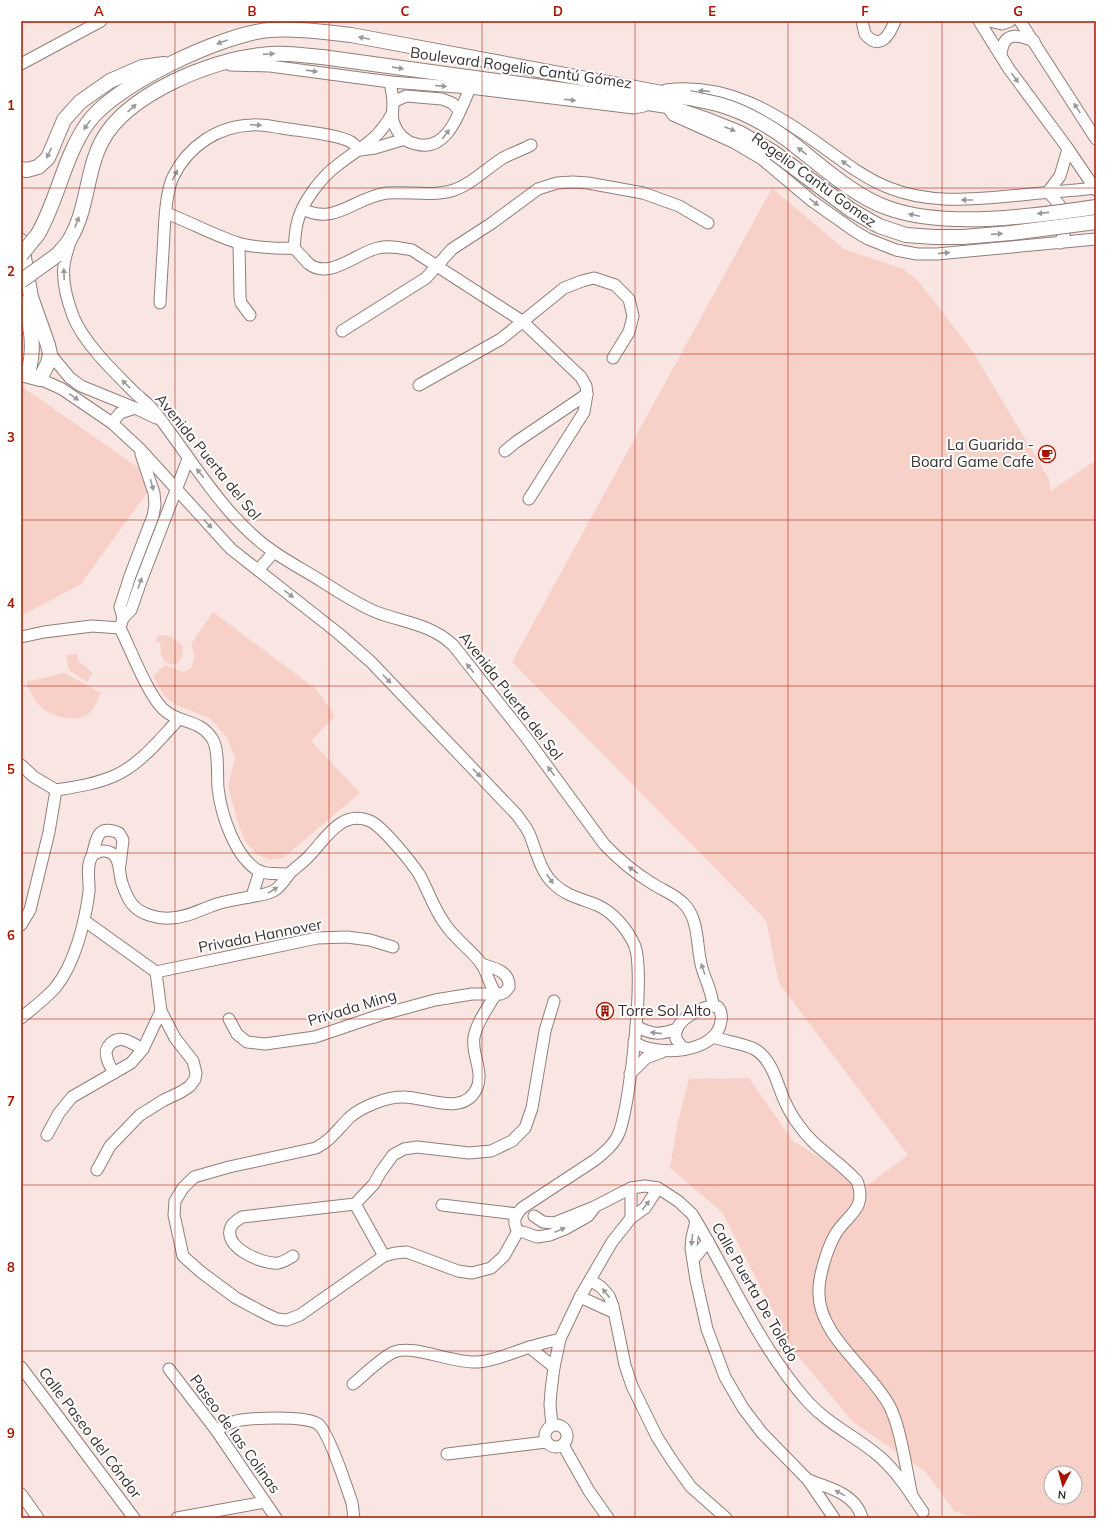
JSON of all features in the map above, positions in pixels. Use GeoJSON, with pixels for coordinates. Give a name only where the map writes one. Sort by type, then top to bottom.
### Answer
{"type":"FeatureCollection","features":[{"type":"Feature","properties":{"kind":"main road","name":"Boulevard Rogelio Cantú Gómez"},"geometry":{"type":"LineString","coordinates":[[21,255],[38,234],[49,211],[74,146],[87,123],[112,98],[174,62],[203,48],[237,36],[269,30],[307,30],[351,35],[402,46],[619,84],[722,105],[755,120],[787,139],[859,194],[887,208],[916,216],[944,219],[994,219],[1096,207]]}},
{"type":"Feature","properties":{"kind":"main road","name":"Boulevard Rogelio Cantú Gómez"},"geometry":{"type":"LineString","coordinates":[[21,281],[57,255],[70,239],[78,221],[95,158],[103,140],[114,124],[136,104],[160,89],[191,74],[217,64],[237,59],[281,53],[322,57],[578,92],[667,106],[740,133],[773,152],[851,210],[879,226],[906,234],[934,237],[963,237],[1011,233],[1096,222]]}},
{"type":"Feature","properties":{"kind":"main road"},"geometry":{"type":"LineString","coordinates":[[21,169],[27,170],[38,167],[48,158],[64,120],[80,102],[98,89],[110,81],[142,67],[174,62]]}},
{"type":"Feature","properties":{"kind":"main road"},"geometry":{"type":"LineString","coordinates":[[21,241],[31,297],[50,354],[48,363],[29,376]]}},
{"type":"Feature","properties":{"kind":"main road"},"geometry":{"type":"LineString","coordinates":[[21,287],[32,332],[32,360],[29,376]]}},
{"type":"Feature","properties":{"kind":"main road"},"geometry":{"type":"LineString","coordinates":[[21,338],[29,322]]}},
{"type":"Feature","properties":{"kind":"street"},"geometry":{"type":"LineString","coordinates":[[21,64],[101,21]]}},
{"type":"Feature","properties":{"kind":"street"},"geometry":{"type":"LineString","coordinates":[[862,21],[865,34],[874,42],[880,42],[886,37],[895,21]]}},
{"type":"Feature","properties":{"kind":"street"},"geometry":{"type":"LineString","coordinates":[[979,21],[1032,101],[1096,188]]}},
{"type":"Feature","properties":{"kind":"street"},"geometry":{"type":"LineString","coordinates":[[989,21],[1002,24],[1010,21]]}},
{"type":"Feature","properties":{"kind":"street"},"geometry":{"type":"LineString","coordinates":[[1020,21],[1096,139]]}},
{"type":"Feature","properties":{"kind":"street"},"geometry":{"type":"LineString","coordinates":[[1001,56],[1004,41],[1010,37],[1016,36],[1034,41]]}},
{"type":"Feature","properties":{"kind":"street"},"geometry":{"type":"LineString","coordinates":[[217,64],[270,66],[390,82],[470,88],[634,108],[644,106],[647,103]]}},
{"type":"Feature","properties":{"kind":"street"},"geometry":{"type":"LineString","coordinates":[[390,82],[393,102],[392,114],[396,129],[405,139],[411,143],[420,145],[436,143],[447,135],[460,112],[470,88]]}},
{"type":"Feature","properties":{"kind":"street","name":"Rogelio Cantu Gomez"},"geometry":{"type":"LineString","coordinates":[[660,93],[666,90],[691,90],[716,92],[740,98],[768,110],[795,127],[861,175],[887,187],[915,196],[939,200],[977,200],[1096,188]]}},
{"type":"Feature","properties":{"kind":"street"},"geometry":{"type":"LineString","coordinates":[[393,102],[406,96],[442,99],[452,103],[460,112]]}},
{"type":"Feature","properties":{"kind":"street","name":"Rogelio Cantu Gomez"},"geometry":{"type":"LineString","coordinates":[[667,106],[673,115],[733,142],[762,159],[812,201],[856,232],[896,250],[917,254],[937,254],[1096,239]]}},
{"type":"Feature","properties":{"kind":"street"},"geometry":{"type":"LineString","coordinates":[[294,248],[297,223],[303,209],[316,188],[327,174],[339,163],[371,142],[380,133],[392,114]]}},
{"type":"Feature","properties":{"kind":"street"},"geometry":{"type":"LineString","coordinates":[[160,303],[166,213],[172,178],[193,148],[218,132],[254,124],[343,138],[351,142],[360,150],[375,148],[405,139]]}},
{"type":"Feature","properties":{"kind":"street"},"geometry":{"type":"LineString","coordinates":[[303,209],[310,212],[327,215],[337,213],[372,197],[387,193],[437,193],[454,190],[504,158],[531,145]]}},
{"type":"Feature","properties":{"kind":"street"},"geometry":{"type":"LineString","coordinates":[[1060,243],[1065,234],[1066,223],[1064,212],[1059,203],[1048,192],[1060,176],[1068,149]]}},
{"type":"Feature","properties":{"kind":"street"},"geometry":{"type":"LineString","coordinates":[[342,331],[426,278],[452,248],[492,223],[538,190],[557,183],[588,183],[643,192],[679,206],[708,223]]}},
{"type":"Feature","properties":{"kind":"street"},"geometry":{"type":"LineString","coordinates":[[166,213],[239,244],[281,249],[294,248],[310,264],[322,268],[337,266],[378,248],[395,246],[412,250],[522,321],[581,377],[586,386],[587,394],[584,412],[580,420],[529,499]]}},
{"type":"Feature","properties":{"kind":"street","name":"Avenida Puerta del Sol"},"geometry":{"type":"LineString","coordinates":[[70,239],[64,265],[64,281],[67,299],[73,317],[84,336],[111,369],[154,411],[188,459],[236,520],[255,538],[274,552],[355,602],[376,612],[429,629],[445,637],[453,645],[525,736],[604,844],[629,868],[684,903],[691,913],[700,962],[712,994],[714,1006]]}},
{"type":"Feature","properties":{"kind":"street"},"geometry":{"type":"LineString","coordinates":[[239,244],[240,297],[241,302],[250,315]]}},
{"type":"Feature","properties":{"kind":"street"},"geometry":{"type":"LineString","coordinates":[[419,385],[501,340],[522,321],[564,288],[594,278],[615,285],[629,299],[633,316],[629,332],[613,358]]}},
{"type":"Feature","properties":{"kind":"street"},"geometry":{"type":"LineString","coordinates":[[50,354],[70,378],[81,386],[160,420]]}},
{"type":"Feature","properties":{"kind":"street"},"geometry":{"type":"LineString","coordinates":[[29,376],[62,389],[112,422],[139,448],[231,549],[338,633],[371,662],[517,815],[528,831],[544,870],[553,884],[569,895],[598,906],[610,913],[621,924],[635,945],[638,956],[639,972],[636,1026],[624,1114],[620,1132],[606,1151],[595,1160],[529,1203],[517,1214],[514,1221],[514,1226],[521,1231],[536,1237],[550,1235],[588,1216],[594,1207]]}},
{"type":"Feature","properties":{"kind":"street"},"geometry":{"type":"LineString","coordinates":[[505,451],[587,394]]}},
{"type":"Feature","properties":{"kind":"street"},"geometry":{"type":"LineString","coordinates":[[112,422],[120,413],[135,408]]}},
{"type":"Feature","properties":{"kind":"street"},"geometry":{"type":"LineString","coordinates":[[139,448],[151,481],[155,505],[153,516],[120,607],[122,623],[151,691],[163,709],[179,719],[194,722],[206,730],[214,742],[218,790],[226,820],[236,847],[246,860],[260,871],[289,874]]}},
{"type":"Feature","properties":{"kind":"street"},"geometry":{"type":"LineString","coordinates":[[21,637],[44,632],[122,623],[131,610],[188,459]]}},
{"type":"Feature","properties":{"kind":"street"},"geometry":{"type":"LineString","coordinates":[[166,517],[175,508],[180,507],[194,509]]}},
{"type":"Feature","properties":{"kind":"street"},"geometry":{"type":"LineString","coordinates":[[258,570],[274,552]]}},
{"type":"Feature","properties":{"kind":"street"},"geometry":{"type":"LineString","coordinates":[[21,765],[34,777],[56,790],[113,777],[132,765],[156,744],[179,719]]}},
{"type":"Feature","properties":{"kind":"street"},"geometry":{"type":"LineString","coordinates":[[21,925],[30,910],[50,832],[56,790]]}},
{"type":"Feature","properties":{"kind":"street"},"geometry":{"type":"LineString","coordinates":[[21,1018],[56,987],[68,967],[84,921],[90,889],[89,864],[97,837],[102,831],[109,829],[119,833],[123,840],[120,865],[122,883],[133,905],[149,916],[170,918],[187,916],[216,904],[262,895],[274,891],[284,882],[289,874],[310,855],[334,828],[345,821],[356,818],[371,822],[388,836],[418,873],[439,916],[451,934],[481,964],[496,994]]}},
{"type":"Feature","properties":{"kind":"street"},"geometry":{"type":"LineString","coordinates":[[92,856],[98,852],[106,851],[112,854],[120,865]]}},
{"type":"Feature","properties":{"kind":"street"},"geometry":{"type":"LineString","coordinates":[[252,896],[260,871]]}},
{"type":"Feature","properties":{"kind":"street"},"geometry":{"type":"LineString","coordinates":[[84,921],[156,972],[161,1012],[175,1038],[193,1061],[196,1073],[195,1079],[190,1086],[140,1115],[110,1146],[97,1170]]}},
{"type":"Feature","properties":{"kind":"street","name":"Privada Hannover"},"geometry":{"type":"LineString","coordinates":[[156,972],[318,938],[347,937],[370,940],[393,947]]}},
{"type":"Feature","properties":{"kind":"street"},"geometry":{"type":"LineString","coordinates":[[481,964],[502,971],[508,977],[509,987],[505,992],[496,994]]}},
{"type":"Feature","properties":{"kind":"street","name":"Privada Ming"},"geometry":{"type":"LineString","coordinates":[[229,1019],[236,1034],[247,1042],[264,1044],[315,1037],[380,1014],[435,1000],[472,994],[496,994]]}},
{"type":"Feature","properties":{"kind":"street"},"geometry":{"type":"LineString","coordinates":[[496,994],[474,1038],[474,1048],[479,1077],[477,1088],[472,1095],[464,1101],[453,1104],[440,1104],[421,1099],[402,1097],[377,1101],[350,1116],[327,1142],[316,1148],[229,1167],[194,1177],[183,1188],[175,1202],[174,1215],[182,1256],[236,1298],[277,1319],[288,1320],[300,1315],[384,1256],[394,1253],[407,1252],[458,1272],[472,1273],[490,1268],[504,1256],[521,1231],[528,1229],[540,1197]]}},
{"type":"Feature","properties":{"kind":"street"},"geometry":{"type":"LineString","coordinates":[[293,1256],[285,1261],[277,1263],[268,1262],[238,1249],[231,1240],[230,1233],[232,1225],[242,1217],[355,1204],[374,1184],[380,1172],[393,1155],[404,1149],[417,1147],[469,1153],[491,1151],[512,1141],[525,1128],[532,1108],[545,1031],[554,1001]]}},
{"type":"Feature","properties":{"kind":"street"},"geometry":{"type":"LineString","coordinates":[[630,1074],[646,1058],[663,1052],[697,1046],[713,1037],[718,1031],[722,1018],[718,1007],[707,1006],[685,1020],[677,1029],[662,1034],[653,1033],[636,1026]]}},
{"type":"Feature","properties":{"kind":"street"},"geometry":{"type":"LineString","coordinates":[[47,1135],[59,1113],[72,1097],[130,1063],[143,1049],[161,1012]]}},
{"type":"Feature","properties":{"kind":"street"},"geometry":{"type":"LineString","coordinates":[[677,1029],[676,1039],[682,1047],[686,1048]]}},
{"type":"Feature","properties":{"kind":"street"},"geometry":{"type":"LineString","coordinates":[[713,1037],[744,1045],[756,1050],[767,1060],[777,1079],[786,1105],[810,1141],[851,1174],[857,1181],[861,1197],[859,1204],[851,1217],[835,1234],[827,1252],[818,1293],[822,1314],[831,1332],[880,1392],[893,1414],[912,1496]]}},
{"type":"Feature","properties":{"kind":"street"},"geometry":{"type":"LineString","coordinates":[[114,1073],[106,1057],[106,1050],[112,1042],[117,1040],[125,1040],[143,1049]]}},
{"type":"Feature","properties":{"kind":"street"},"geometry":{"type":"LineString","coordinates":[[634,1042],[645,1048],[663,1052]]}},
{"type":"Feature","properties":{"kind":"street"},"geometry":{"type":"LineString","coordinates":[[534,1216],[543,1222],[554,1223],[594,1207],[631,1188],[645,1186],[658,1188],[645,1208],[631,1218],[612,1242],[580,1297],[560,1339],[554,1367],[550,1405],[552,1426]]}},
{"type":"Feature","properties":{"kind":"street"},"geometry":{"type":"LineString","coordinates":[[631,1188],[631,1218]]}},
{"type":"Feature","properties":{"kind":"street","name":"Calle Puerta De Toledo"},"geometry":{"type":"LineString","coordinates":[[658,1188],[678,1201],[692,1214],[765,1343],[807,1401],[832,1424],[862,1443],[881,1458],[897,1474],[923,1512]]}},
{"type":"Feature","properties":{"kind":"street"},"geometry":{"type":"LineString","coordinates":[[355,1204],[384,1256]]}},
{"type":"Feature","properties":{"kind":"street"},"geometry":{"type":"LineString","coordinates":[[442,1205],[517,1214]]}},
{"type":"Feature","properties":{"kind":"street"},"geometry":{"type":"LineString","coordinates":[[696,1221],[691,1248],[697,1287],[707,1329],[725,1377],[743,1408],[762,1433],[808,1480],[834,1518]]}},
{"type":"Feature","properties":{"kind":"street"},"geometry":{"type":"LineString","coordinates":[[693,1260],[708,1241]]}},
{"type":"Feature","properties":{"kind":"street"},"geometry":{"type":"LineString","coordinates":[[590,1280],[601,1287],[609,1296],[625,1365],[632,1386],[657,1437],[691,1487],[726,1518]]}},
{"type":"Feature","properties":{"kind":"street"},"geometry":{"type":"LineString","coordinates":[[580,1297],[613,1312]]}},
{"type":"Feature","properties":{"kind":"street"},"geometry":{"type":"LineString","coordinates":[[353,1384],[395,1352],[407,1350],[463,1362],[479,1362],[496,1359],[529,1347],[560,1339]]}},
{"type":"Feature","properties":{"kind":"street"},"geometry":{"type":"LineString","coordinates":[[529,1347],[554,1367]]}},
{"type":"Feature","properties":{"kind":"street","name":"Calle Paseo del Cóndor"},"geometry":{"type":"LineString","coordinates":[[21,1367],[134,1518]]}},
{"type":"Feature","properties":{"kind":"street","name":"Paseo de las Colinas"},"geometry":{"type":"LineString","coordinates":[[169,1369],[216,1430],[276,1518]]}},
{"type":"Feature","properties":{"kind":"street"},"geometry":{"type":"LineString","coordinates":[[216,1430],[235,1422],[258,1418],[306,1419],[318,1424],[324,1431],[330,1444],[352,1504],[354,1518]]}},
{"type":"Feature","properties":{"kind":"street"},"geometry":{"type":"LineString","coordinates":[[552,1426],[559,1426],[565,1430],[566,1438],[563,1445],[556,1447],[548,1445],[546,1442],[546,1430],[552,1426]]}},
{"type":"Feature","properties":{"kind":"street"},"geometry":{"type":"LineString","coordinates":[[447,1454],[546,1442]]}},
{"type":"Feature","properties":{"kind":"street"},"geometry":{"type":"LineString","coordinates":[[563,1445],[608,1518]]}},
{"type":"Feature","properties":{"kind":"street"},"geometry":{"type":"LineString","coordinates":[[808,1480],[834,1489],[847,1496],[858,1507],[862,1518]]}},
{"type":"Feature","properties":{"kind":"street"},"geometry":{"type":"LineString","coordinates":[[21,1494],[38,1518]]}},
{"type":"Feature","properties":{"kind":"street"},"geometry":{"type":"LineString","coordinates":[[177,1518],[265,1502]]}},
{"type":"Feature","properties":{"kind":"shaded area"},"geometry":{"type":"Polygon","coordinates":[[[772,188],[844,249],[903,269],[919,282],[973,352],[1049,479],[1051,491],[1096,460],[1096,1518],[974,1518],[954,1511],[926,1472],[853,1422],[793,1350],[722,1212],[670,1168],[678,1121],[689,1079],[749,1078],[793,1141],[865,1187],[908,1155],[779,983],[766,920],[512,662],[772,188]]]}},
{"type":"Feature","properties":{"kind":"shaded area"},"geometry":{"type":"Polygon","coordinates":[[[21,386],[156,480],[81,584],[21,616],[21,386]]]}},
{"type":"Feature","properties":{"kind":"shaded area"},"geometry":{"type":"Polygon","coordinates":[[[213,612],[316,689],[335,716],[311,741],[360,793],[283,858],[269,860],[257,854],[245,841],[238,823],[228,786],[235,757],[227,738],[211,719],[177,705],[164,696],[153,676],[165,665],[184,672],[191,668],[194,656],[191,644],[213,612]]]}},
{"type":"Feature","properties":{"kind":"shaded area"},"geometry":{"type":"Polygon","coordinates":[[[159,635],[169,636],[183,646],[180,661],[175,664],[170,664],[163,659],[160,643],[155,641],[159,635]]]}},
{"type":"Feature","properties":{"kind":"shaded area"},"geometry":{"type":"Polygon","coordinates":[[[77,654],[79,662],[93,673],[87,682],[69,670],[66,655],[77,654]]]}},
{"type":"Feature","properties":{"kind":"shaded area"},"geometry":{"type":"Polygon","coordinates":[[[65,673],[101,693],[96,705],[84,717],[65,718],[46,711],[32,696],[26,682],[65,673]]]}},
{"type":"Feature","properties":{"kind":"place","name":"La Guarida - Board Game Cafe"},"geometry":{"type":"Point","coordinates":[1047,454]}},
{"type":"Feature","properties":{"kind":"place","name":"Torre Sol Alto"},"geometry":{"type":"Point","coordinates":[605,1011]}}]}
